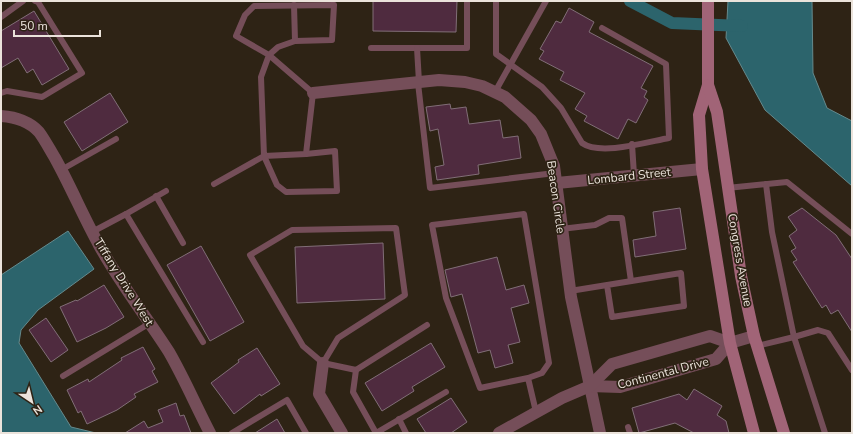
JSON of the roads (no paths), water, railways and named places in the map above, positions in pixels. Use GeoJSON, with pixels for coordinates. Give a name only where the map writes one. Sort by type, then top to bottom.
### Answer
{"type":"FeatureCollection","features":[{"type":"Feature","properties":{"kind":"street","name":"Congress Avenue"},"geometry":{"type":"LineString","coordinates":[[708,1],[708,85],[699,115],[702,169],[730,343],[754,433]]}},
{"type":"Feature","properties":{"kind":"street","name":"Beacon Circle"},"geometry":{"type":"LineString","coordinates":[[313,93],[419,82],[448,80],[465,82],[495,92],[519,108],[531,120],[549,150],[556,178],[570,291],[600,433]]}},
{"type":"Feature","properties":{"kind":"street","name":"Congress Avenue"},"geometry":{"type":"LineString","coordinates":[[708,85],[717,112],[740,276],[756,341],[784,433]]}},
{"type":"Feature","properties":{"kind":"street","name":"Tiffany Drive West"},"geometry":{"type":"LineString","coordinates":[[1,116],[17,118],[29,124],[38,132],[61,170],[92,232],[120,280],[150,323],[188,387],[210,433]]}},
{"type":"Feature","properties":{"kind":"street","name":"Lombard Street"},"geometry":{"type":"LineString","coordinates":[[556,178],[634,175],[702,169]]}},
{"type":"Feature","properties":{"kind":"street","name":"Continental Drive"},"geometry":{"type":"LineString","coordinates":[[499,433],[562,398],[590,386],[612,364],[710,336],[730,343],[716,359],[620,387],[590,386]]}},
{"type":"Feature","properties":{"kind":"street"},"geometry":{"type":"LineString","coordinates":[[730,343],[756,341]]}},
{"type":"Feature","properties":{"kind":"street"},"geometry":{"type":"LineString","coordinates":[[323,363],[319,394],[342,433]]}},
{"type":"Feature","properties":{"kind":"lane"},"geometry":{"type":"LineString","coordinates":[[1,17],[23,1]]}},
{"type":"Feature","properties":{"kind":"lane"},"geometry":{"type":"LineString","coordinates":[[1,93],[7,91],[42,97],[82,73],[38,2],[35,1]]}},
{"type":"Feature","properties":{"kind":"lane"},"geometry":{"type":"LineString","coordinates":[[371,48],[467,48],[467,1]]}},
{"type":"Feature","properties":{"kind":"lane"},"geometry":{"type":"LineString","coordinates":[[496,1],[496,54],[510,65],[532,78],[542,87],[561,108],[578,138],[584,145],[601,148],[669,138],[666,64],[602,28]]}},
{"type":"Feature","properties":{"kind":"lane"},"geometry":{"type":"LineString","coordinates":[[495,92],[546,1]]}},
{"type":"Feature","properties":{"kind":"lane"},"geometry":{"type":"LineString","coordinates":[[294,5],[295,41]]}},
{"type":"Feature","properties":{"kind":"lane"},"geometry":{"type":"LineString","coordinates":[[214,184],[264,156],[306,154],[335,151],[337,191],[286,192],[278,186],[264,156],[261,77],[269,55],[278,47],[295,41],[332,40],[334,5],[254,6],[245,15],[236,36],[269,55],[313,93],[306,154]]}},
{"type":"Feature","properties":{"kind":"lane"},"geometry":{"type":"LineString","coordinates":[[417,48],[430,188],[556,178]]}},
{"type":"Feature","properties":{"kind":"lane"},"geometry":{"type":"LineString","coordinates":[[61,170],[116,139]]}},
{"type":"Feature","properties":{"kind":"lane"},"geometry":{"type":"LineString","coordinates":[[632,144],[634,175]]}},
{"type":"Feature","properties":{"kind":"lane"},"geometry":{"type":"LineString","coordinates":[[727,188],[787,182],[852,234]]}},
{"type":"Feature","properties":{"kind":"lane"},"geometry":{"type":"LineString","coordinates":[[766,184],[772,232],[794,337],[825,433]]}},
{"type":"Feature","properties":{"kind":"lane"},"geometry":{"type":"LineString","coordinates":[[92,232],[166,191]]}},
{"type":"Feature","properties":{"kind":"lane"},"geometry":{"type":"LineString","coordinates":[[156,196],[182,243]]}},
{"type":"Feature","properties":{"kind":"lane"},"geometry":{"type":"LineString","coordinates":[[126,214],[203,342]]}},
{"type":"Feature","properties":{"kind":"lane"},"geometry":{"type":"LineString","coordinates":[[524,214],[549,363],[542,373],[528,378],[480,388],[446,298],[432,224],[524,214]]}},
{"type":"Feature","properties":{"kind":"lane"},"geometry":{"type":"LineString","coordinates":[[562,229],[596,225],[609,218],[622,218],[631,281]]}},
{"type":"Feature","properties":{"kind":"lane"},"geometry":{"type":"LineString","coordinates":[[323,363],[338,338],[405,295],[396,228],[292,230],[250,255],[303,346],[323,363],[356,370],[427,325]]}},
{"type":"Feature","properties":{"kind":"lane"},"geometry":{"type":"LineString","coordinates":[[570,291],[631,281],[681,273],[684,306],[612,317],[607,285]]}},
{"type":"Feature","properties":{"kind":"lane"},"geometry":{"type":"LineString","coordinates":[[63,376],[150,323]]}},
{"type":"Feature","properties":{"kind":"lane"},"geometry":{"type":"LineString","coordinates":[[756,341],[794,337],[818,330],[828,333],[852,370]]}},
{"type":"Feature","properties":{"kind":"lane"},"geometry":{"type":"LineString","coordinates":[[356,370],[353,392],[376,432],[446,392]]}},
{"type":"Feature","properties":{"kind":"lane"},"geometry":{"type":"LineString","coordinates":[[528,378],[536,412]]}},
{"type":"Feature","properties":{"kind":"lane"},"geometry":{"type":"LineString","coordinates":[[232,433],[287,400],[306,433]]}},
{"type":"Feature","properties":{"kind":"lane"},"geometry":{"type":"LineString","coordinates":[[398,419],[406,433]]}},
{"type":"Feature","properties":{"kind":"water"},"geometry":{"type":"Polygon","coordinates":[[[728,1],[812,1],[813,73],[827,108],[852,121],[852,186],[765,110],[726,38],[728,1]]]}},
{"type":"Feature","properties":{"kind":"water"},"geometry":{"type":"Polygon","coordinates":[[[68,231],[94,269],[38,310],[21,330],[19,343],[71,427],[96,433],[1,433],[1,275],[68,231]]]}},
{"type":"Feature","properties":{"kind":"waterway"},"geometry":{"type":"LineString","coordinates":[[630,1],[672,23],[742,26]]}}]}
